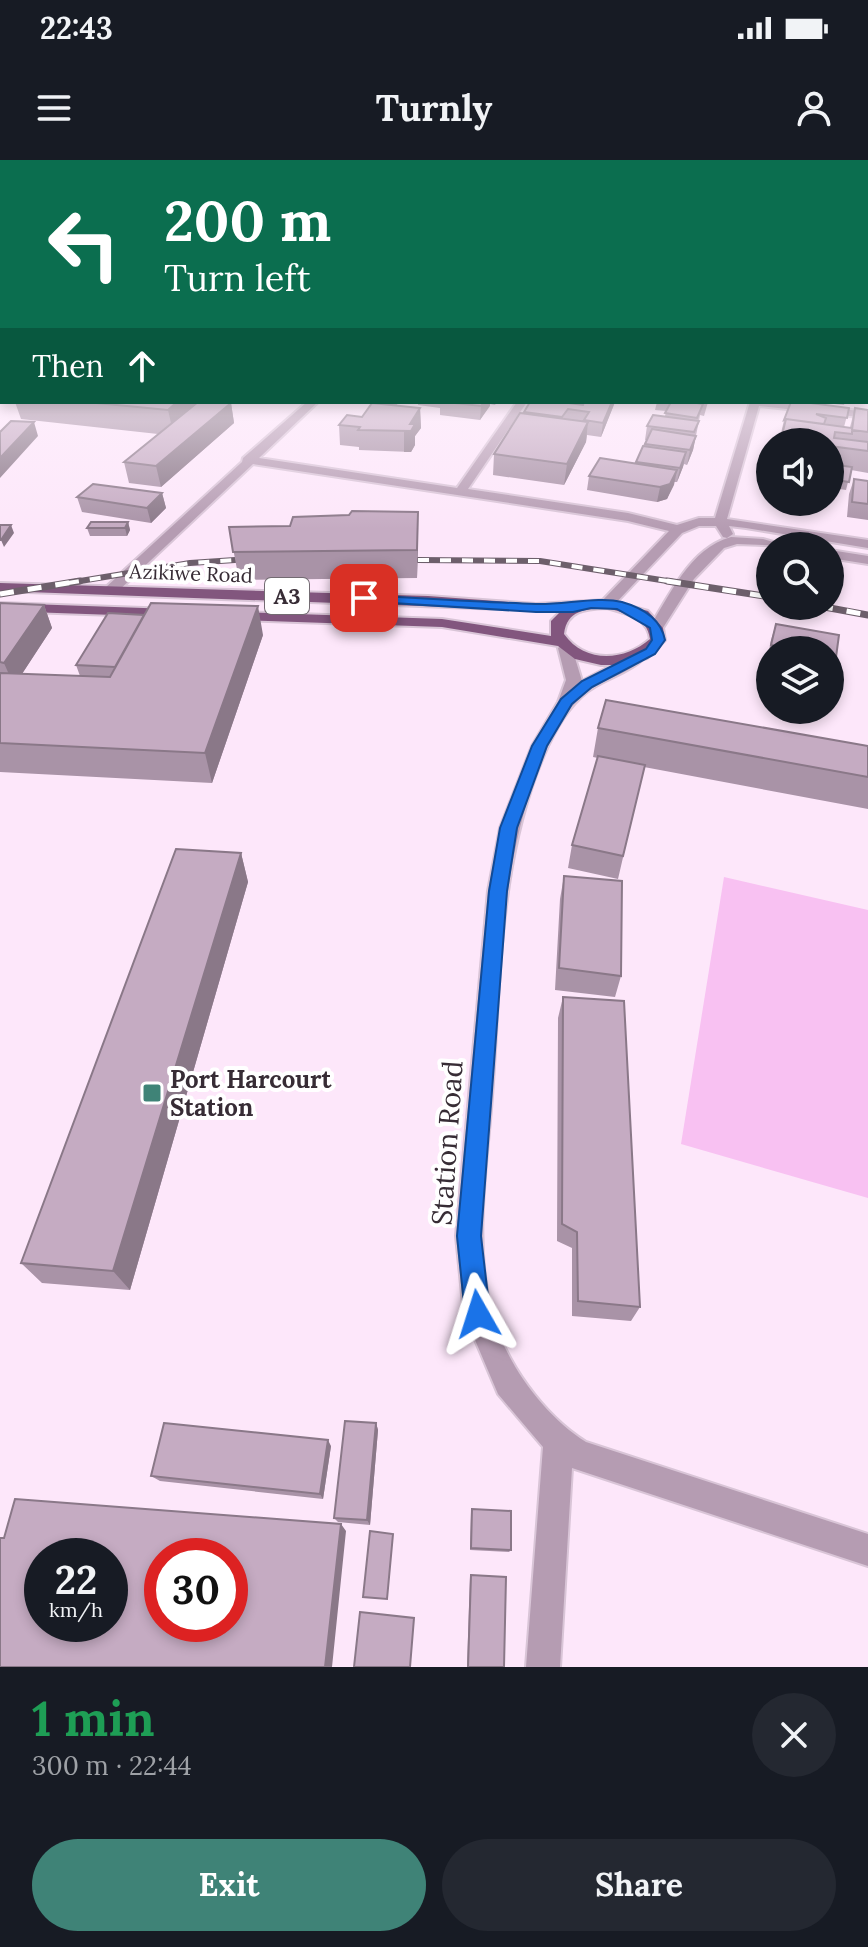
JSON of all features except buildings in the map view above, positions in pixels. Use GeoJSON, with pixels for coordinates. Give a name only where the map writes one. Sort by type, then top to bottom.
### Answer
{"type":"FeatureCollection","features":[{"type":"Feature","properties":{"kind":"main road","name":"Azikiwe Road"},"geometry":{"type":"LineString","coordinates":[[0,587],[573,608]]}},
{"type":"Feature","properties":{"kind":"main road","name":"A3"},"geometry":{"type":"LineString","coordinates":[[573,608],[607,604],[632,609],[656,628]]}},
{"type":"Feature","properties":{"kind":"main road","name":"Azikiwe Road"},"geometry":{"type":"LineString","coordinates":[[0,607],[182,614]]}},
{"type":"Feature","properties":{"kind":"main road"},"geometry":{"type":"LineString","coordinates":[[562,645],[554,632],[555,623],[562,614],[573,608]]}},
{"type":"Feature","properties":{"kind":"main road","name":"Azikiwe Road"},"geometry":{"type":"LineString","coordinates":[[227,616],[442,623],[562,645]]}},
{"type":"Feature","properties":{"kind":"main road"},"geometry":{"type":"LineString","coordinates":[[635,659],[651,651],[658,640],[656,628]]}},
{"type":"Feature","properties":{"kind":"main road","name":"A3"},"geometry":{"type":"LineString","coordinates":[[562,645],[595,660],[635,659]]}},
{"type":"Feature","properties":{"kind":"street"},"geometry":{"type":"LineString","coordinates":[[110,591],[247,460],[311,404]]}},
{"type":"Feature","properties":{"kind":"street"},"geometry":{"type":"LineString","coordinates":[[461,491],[521,404]]}},
{"type":"Feature","properties":{"kind":"street"},"geometry":{"type":"LineString","coordinates":[[731,541],[720,522],[754,404]]}},
{"type":"Feature","properties":{"kind":"street"},"geometry":{"type":"LineString","coordinates":[[772,404],[868,415]]}},
{"type":"Feature","properties":{"kind":"street"},"geometry":{"type":"LineString","coordinates":[[247,460],[628,517],[679,529]]}},
{"type":"Feature","properties":{"kind":"street"},"geometry":{"type":"LineString","coordinates":[[607,604],[679,529],[698,521],[868,544]]}},
{"type":"Feature","properties":{"kind":"street"},"geometry":{"type":"LineString","coordinates":[[656,628],[702,559],[716,545],[731,541],[756,544]]}},
{"type":"Feature","properties":{"kind":"street"},"geometry":{"type":"LineString","coordinates":[[844,556],[868,560]]}},
{"type":"Feature","properties":{"kind":"street","name":"Station Road"},"geometry":{"type":"LineString","coordinates":[[562,645],[574,680],[566,702],[540,746],[509,828],[498,891],[469,1236],[478,1314],[508,1384],[558,1442],[578,1455],[868,1550]]}},
{"type":"Feature","properties":{"kind":"street","name":"Station Road"},"geometry":{"type":"LineString","coordinates":[[566,702],[587,684],[635,659]]}},
{"type":"Feature","properties":{"kind":"street"},"geometry":{"type":"LineString","coordinates":[[543,1667],[558,1442]]}},
{"type":"Feature","properties":{"kind":"shaded area"},"geometry":{"type":"Polygon","coordinates":[[[724,877],[868,910],[868,1198],[681,1144],[724,877]]]}},
{"type":"Feature","properties":{"kind":"railway"},"geometry":{"type":"LineString","coordinates":[[68,583],[190,563],[235,560]]}},
{"type":"Feature","properties":{"kind":"railway"},"geometry":{"type":"LineString","coordinates":[[418,560],[540,561],[680,583]]}},
{"type":"Feature","properties":{"kind":"railway"},"geometry":{"type":"LineString","coordinates":[[0,594],[80,581]]}},
{"type":"Feature","properties":{"kind":"railway"},"geometry":{"type":"LineString","coordinates":[[667,581],[756,595]]}},
{"type":"Feature","properties":{"kind":"railway"},"geometry":{"type":"LineString","coordinates":[[844,611],[868,615]]}},
{"type":"Feature","properties":{"kind":"place","name":"Port Harcourt Station"},"geometry":{"type":"Point","coordinates":[152,1093]}},
{"type":"Feature","properties":{"kind":"route"},"geometry":{"type":"LineString","coordinates":[[364,598],[536,608],[607,604],[643,614],[656,628],[658,640],[651,651],[587,684],[566,702],[540,746],[509,828],[498,891],[469,1236],[478,1314]]}}]}
